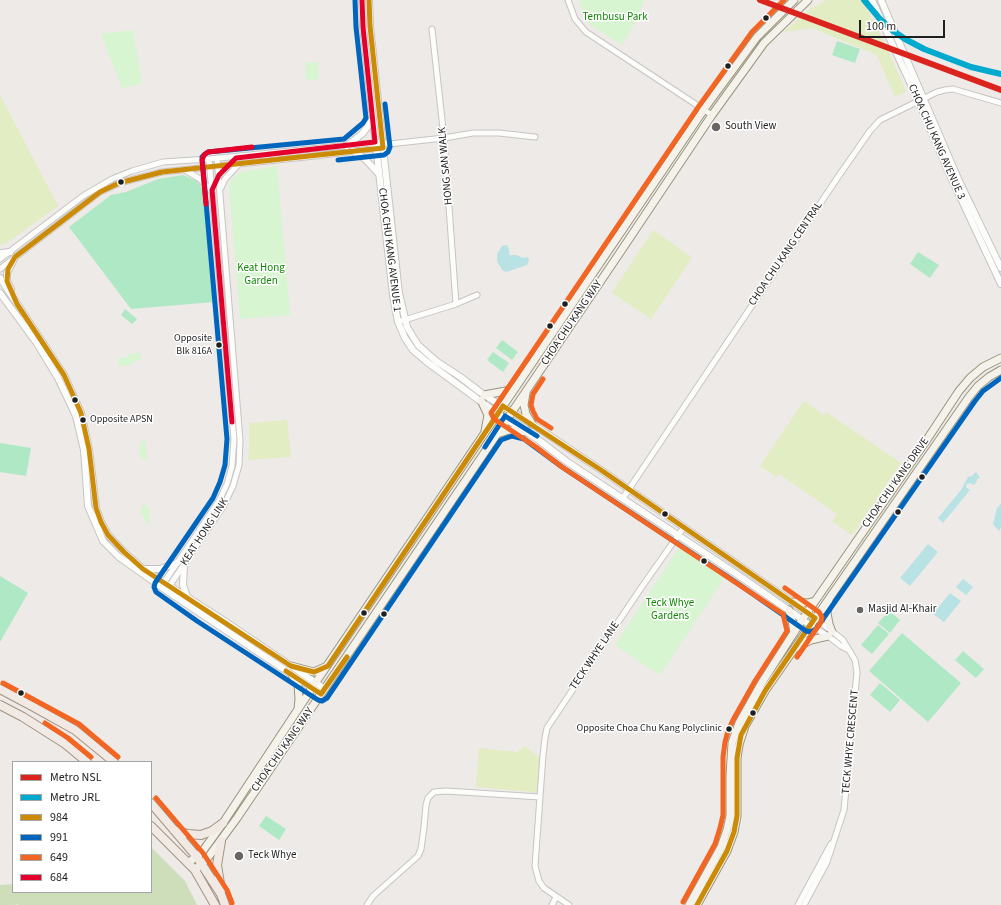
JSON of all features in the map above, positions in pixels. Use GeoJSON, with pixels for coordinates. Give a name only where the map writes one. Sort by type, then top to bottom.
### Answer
{"type":"FeatureCollection","features":[{"type":"Feature","properties":{"kind":"main road","name":"CHOA CHU KANG WAY"},"geometry":{"type":"LineString","coordinates":[[195,870],[199,860],[314,686],[704,110],[756,37],[794,0]]}},
{"type":"Feature","properties":{"kind":"main road","name":"CHOA CHU KANG WAY"},"geometry":{"type":"LineString","coordinates":[[188,863],[207,859],[221,842],[712,115],[764,43],[808,0]]}},
{"type":"Feature","properties":{"kind":"main road","name":"CHOA CHU KANG DRIVE"},"geometry":{"type":"LineString","coordinates":[[688,905],[721,847],[727,830],[730,816],[730,758],[732,743],[737,728],[761,684],[807,612],[959,391],[970,378],[984,367],[1001,358]]}},
{"type":"Feature","properties":{"kind":"main road","name":"CHOA CHU KANG DRIVE"},"geometry":{"type":"LineString","coordinates":[[697,905],[727,851],[734,832],[737,816],[737,758],[745,726],[765,691],[968,397],[989,377],[1001,370]]}},
{"type":"Feature","properties":{"kind":"main road"},"geometry":{"type":"LineString","coordinates":[[484,435],[488,415],[482,397],[516,387]]}},
{"type":"Feature","properties":{"kind":"main road"},"geometry":{"type":"LineString","coordinates":[[526,391],[524,405],[526,414],[532,424]]}},
{"type":"Feature","properties":{"kind":"main road"},"geometry":{"type":"LineString","coordinates":[[496,434],[509,430],[527,432]]}},
{"type":"Feature","properties":{"kind":"main road"},"geometry":{"type":"LineString","coordinates":[[795,648],[811,640],[830,634],[828,613],[830,597]]}},
{"type":"Feature","properties":{"kind":"main road"},"geometry":{"type":"LineString","coordinates":[[793,602],[808,603],[815,601]]}},
{"type":"Feature","properties":{"kind":"main road"},"geometry":{"type":"LineString","coordinates":[[789,610],[794,633]]}},
{"type":"Feature","properties":{"kind":"main road"},"geometry":{"type":"LineString","coordinates":[[291,666],[314,672],[328,666]]}},
{"type":"Feature","properties":{"kind":"main road"},"geometry":{"type":"LineString","coordinates":[[292,675],[298,685],[299,699],[297,712]]}},
{"type":"Feature","properties":{"kind":"main road"},"geometry":{"type":"LineString","coordinates":[[0,690],[75,730],[113,761]]}},
{"type":"Feature","properties":{"kind":"main road"},"geometry":{"type":"LineString","coordinates":[[0,704],[64,743],[86,761]]}},
{"type":"Feature","properties":{"kind":"main road"},"geometry":{"type":"LineString","coordinates":[[152,804],[199,860],[221,894]]}},
{"type":"Feature","properties":{"kind":"main road"},"geometry":{"type":"LineString","coordinates":[[174,830],[188,834],[201,835],[212,831],[223,823]]}},
{"type":"Feature","properties":{"kind":"main road"},"geometry":{"type":"LineString","coordinates":[[152,827],[195,870],[215,905]]}},
{"type":"Feature","properties":{"kind":"main road"},"geometry":{"type":"LineString","coordinates":[[221,842],[217,865],[221,894],[225,905]]}},
{"type":"Feature","properties":{"kind":"street","name":"CHOA CHU KANG AVENUE 1"},"geometry":{"type":"LineString","coordinates":[[362,0],[363,26],[373,119],[381,145],[379,174],[393,295],[398,322],[405,338],[418,355],[482,397],[503,406],[532,424],[629,489],[815,618]]}},
{"type":"Feature","properties":{"kind":"street","name":"CHOA CHU KANG AVENUE 1"},"geometry":{"type":"LineString","coordinates":[[369,0],[381,145],[399,293],[404,319],[418,345],[427,354],[482,397],[498,414],[527,432],[566,461],[810,625]]}},
{"type":"Feature","properties":{"kind":"street"},"geometry":{"type":"LineString","coordinates":[[568,0],[575,19],[586,32],[712,115]]}},
{"type":"Feature","properties":{"kind":"street","name":"CHOA CHU KANG AVENUE 3"},"geometry":{"type":"LineString","coordinates":[[872,0],[922,100],[1001,268]]}},
{"type":"Feature","properties":{"kind":"street","name":"CHOA CHU KANG AVENUE 3"},"geometry":{"type":"LineString","coordinates":[[881,0],[922,100],[950,175],[1001,284]]}},
{"type":"Feature","properties":{"kind":"street","name":"HONG SAN WALK"},"geometry":{"type":"LineString","coordinates":[[432,29],[444,138],[456,304]]}},
{"type":"Feature","properties":{"kind":"street","name":"CHOA CHU KANG CENTRAL"},"geometry":{"type":"LineString","coordinates":[[623,498],[870,131],[880,120],[937,92],[953,89],[1001,103]]}},
{"type":"Feature","properties":{"kind":"street"},"geometry":{"type":"LineString","coordinates":[[347,146],[369,127],[373,119]]}},
{"type":"Feature","properties":{"kind":"street"},"geometry":{"type":"LineString","coordinates":[[0,259],[83,196],[112,179],[132,171],[163,162],[347,146],[381,145],[444,138],[473,133],[499,133],[535,136]]}},
{"type":"Feature","properties":{"kind":"street"},"geometry":{"type":"LineString","coordinates":[[0,269],[100,192],[119,183],[162,172],[353,151],[381,145]]}},
{"type":"Feature","properties":{"kind":"street"},"geometry":{"type":"LineString","coordinates":[[353,151],[365,159],[379,174]]}},
{"type":"Feature","properties":{"kind":"street"},"geometry":{"type":"LineString","coordinates":[[219,192],[225,179],[240,164],[243,156]]}},
{"type":"Feature","properties":{"kind":"street","name":"KEAT HONG LINK"},"geometry":{"type":"LineString","coordinates":[[165,586],[184,566],[224,505],[233,486],[239,465],[240,440],[216,158]]}},
{"type":"Feature","properties":{"kind":"street","name":"KEAT HONG LINK"},"geometry":{"type":"LineString","coordinates":[[165,586],[177,563],[219,501],[227,484],[232,466],[234,439],[209,159]]}},
{"type":"Feature","properties":{"kind":"street"},"geometry":{"type":"LineString","coordinates":[[185,170],[200,179],[212,192]]}},
{"type":"Feature","properties":{"kind":"street"},"geometry":{"type":"LineString","coordinates":[[0,253],[10,252]]}},
{"type":"Feature","properties":{"kind":"street"},"geometry":{"type":"LineString","coordinates":[[15,257],[8,270],[7,281],[17,304]]}},
{"type":"Feature","properties":{"kind":"street"},"geometry":{"type":"LineString","coordinates":[[0,278],[64,375],[81,413],[90,449],[96,508],[101,522],[110,538],[124,552],[165,586],[223,620],[291,666],[314,686]]}},
{"type":"Feature","properties":{"kind":"street"},"geometry":{"type":"LineString","coordinates":[[0,293],[36,342],[58,378],[76,416],[84,450],[88,506],[100,536],[105,544],[120,557],[165,586],[292,675],[323,692]]}},
{"type":"Feature","properties":{"kind":"street"},"geometry":{"type":"LineString","coordinates":[[398,322],[477,296]]}},
{"type":"Feature","properties":{"kind":"street"},"geometry":{"type":"LineString","coordinates":[[407,327],[415,317]]}},
{"type":"Feature","properties":{"kind":"street","name":"TECK WHYE LANE"},"geometry":{"type":"LineString","coordinates":[[569,905],[544,888],[539,881],[535,866],[547,728],[684,527]]}},
{"type":"Feature","properties":{"kind":"street"},"geometry":{"type":"LineString","coordinates":[[105,544],[110,538]]}},
{"type":"Feature","properties":{"kind":"street"},"geometry":{"type":"LineString","coordinates":[[144,569],[160,569],[177,563]]}},
{"type":"Feature","properties":{"kind":"street"},"geometry":{"type":"LineString","coordinates":[[184,566],[183,585],[188,599]]}},
{"type":"Feature","properties":{"kind":"street","name":"TECK WHYE CRESCENT"},"geometry":{"type":"LineString","coordinates":[[804,905],[827,862],[845,804],[857,672],[855,660],[850,650],[841,646],[815,618]]}},
{"type":"Feature","properties":{"kind":"street","name":"TECK WHYE CRESCENT"},"geometry":{"type":"LineString","coordinates":[[810,625],[830,634]]}},
{"type":"Feature","properties":{"kind":"street"},"geometry":{"type":"LineString","coordinates":[[367,905],[373,896],[418,856],[421,849],[426,805],[428,798],[434,792],[446,791],[540,798]]}},
{"type":"Feature","properties":{"kind":"street","name":"TECK WHYE CRESCENT"},"geometry":{"type":"LineString","coordinates":[[798,905],[836,834]]}},
{"type":"Feature","properties":{"kind":"street"},"geometry":{"type":"LineString","coordinates":[[552,905],[556,897]]}},
{"type":"Feature","properties":{"kind":"green space","name":"Tembusu Park"},"geometry":{"type":"Polygon","coordinates":[[[579,0],[644,0],[636,21],[622,45],[590,25],[584,15],[579,0]]]}},
{"type":"Feature","properties":{"kind":"green space"},"geometry":{"type":"Polygon","coordinates":[[[826,0],[862,0],[883,39],[906,91],[895,97],[877,55],[812,28],[784,32],[810,9],[826,0]]]}},
{"type":"Feature","properties":{"kind":"green space"},"geometry":{"type":"Polygon","coordinates":[[[133,30],[142,84],[122,88],[101,34],[133,30]]]}},
{"type":"Feature","properties":{"kind":"green space"},"geometry":{"type":"Polygon","coordinates":[[[837,41],[860,49],[855,63],[832,55],[837,41]]]}},
{"type":"Feature","properties":{"kind":"green space"},"geometry":{"type":"Polygon","coordinates":[[[318,62],[319,79],[306,80],[305,63],[318,62]]]}},
{"type":"Feature","properties":{"kind":"green space"},"geometry":{"type":"Polygon","coordinates":[[[0,95],[58,206],[5,244],[0,245],[0,95]]]}},
{"type":"Feature","properties":{"kind":"green space","name":"Keat Hong Garden"},"geometry":{"type":"Polygon","coordinates":[[[277,166],[290,315],[240,319],[229,186],[232,179],[241,172],[277,166]]]}},
{"type":"Feature","properties":{"kind":"green space"},"geometry":{"type":"Polygon","coordinates":[[[183,175],[197,181],[203,189],[207,228],[212,255],[214,302],[131,309],[69,227],[111,195],[126,192],[158,179],[183,175]]]}},
{"type":"Feature","properties":{"kind":"green space"},"geometry":{"type":"Polygon","coordinates":[[[653,230],[692,257],[651,319],[612,293],[653,230]]]}},
{"type":"Feature","properties":{"kind":"green space"},"geometry":{"type":"Polygon","coordinates":[[[918,252],[939,265],[930,278],[910,264],[918,252]]]}},
{"type":"Feature","properties":{"kind":"green space"},"geometry":{"type":"Polygon","coordinates":[[[125,309],[137,319],[132,324],[121,315],[125,309]]]}},
{"type":"Feature","properties":{"kind":"green space"},"geometry":{"type":"Polygon","coordinates":[[[502,340],[518,352],[512,360],[496,348],[502,340]]]}},
{"type":"Feature","properties":{"kind":"green space"},"geometry":{"type":"Polygon","coordinates":[[[493,352],[509,363],[503,372],[487,360],[493,352]]]}},
{"type":"Feature","properties":{"kind":"green space"},"geometry":{"type":"Polygon","coordinates":[[[141,353],[141,360],[134,361],[131,365],[119,366],[118,358],[128,357],[128,354],[141,353]]]}},
{"type":"Feature","properties":{"kind":"green space"},"geometry":{"type":"Polygon","coordinates":[[[804,401],[824,415],[826,412],[901,463],[852,535],[832,522],[837,514],[779,474],[776,477],[760,466],[804,401]]]}},
{"type":"Feature","properties":{"kind":"green space"},"geometry":{"type":"Polygon","coordinates":[[[287,420],[291,457],[248,460],[249,423],[287,420]]]}},
{"type":"Feature","properties":{"kind":"green space"},"geometry":{"type":"Polygon","coordinates":[[[143,438],[145,439],[147,461],[141,458],[139,448],[143,438]]]}},
{"type":"Feature","properties":{"kind":"green space"},"geometry":{"type":"Polygon","coordinates":[[[0,443],[31,448],[26,476],[0,472],[0,443]]]}},
{"type":"Feature","properties":{"kind":"green space"},"geometry":{"type":"Polygon","coordinates":[[[145,504],[150,511],[150,525],[141,515],[141,507],[145,504]]]}},
{"type":"Feature","properties":{"kind":"green space","name":"Teck Whye Gardens"},"geometry":{"type":"Polygon","coordinates":[[[681,545],[726,575],[660,675],[615,645],[681,545]]]}},
{"type":"Feature","properties":{"kind":"green space"},"geometry":{"type":"Polygon","coordinates":[[[0,576],[28,593],[0,642],[0,576]]]}},
{"type":"Feature","properties":{"kind":"green space"},"geometry":{"type":"Polygon","coordinates":[[[889,611],[900,620],[890,633],[878,623],[889,611]]]}},
{"type":"Feature","properties":{"kind":"green space"},"geometry":{"type":"Polygon","coordinates":[[[878,625],[889,634],[872,654],[861,645],[878,625]]]}},
{"type":"Feature","properties":{"kind":"green space"},"geometry":{"type":"Polygon","coordinates":[[[902,633],[961,683],[928,722],[869,671],[902,633]]]}},
{"type":"Feature","properties":{"kind":"green space"},"geometry":{"type":"Polygon","coordinates":[[[963,651],[984,669],[976,678],[955,660],[963,651]]]}},
{"type":"Feature","properties":{"kind":"green space"},"geometry":{"type":"Polygon","coordinates":[[[880,683],[900,700],[890,712],[870,695],[880,683]]]}},
{"type":"Feature","properties":{"kind":"green space"},"geometry":{"type":"Polygon","coordinates":[[[525,746],[545,762],[542,793],[476,787],[479,748],[517,752],[525,746]]]}},
{"type":"Feature","properties":{"kind":"green space"},"geometry":{"type":"Polygon","coordinates":[[[266,816],[286,829],[279,840],[259,826],[266,816]]]}},
{"type":"Feature","properties":{"kind":"green space"},"geometry":{"type":"Polygon","coordinates":[[[152,848],[185,881],[197,905],[0,905],[0,885],[12,884],[12,893],[152,893],[152,848]]]}},
{"type":"Feature","properties":{"kind":"water"},"geometry":{"type":"Polygon","coordinates":[[[507,245],[510,255],[516,255],[523,258],[528,257],[529,260],[527,265],[506,272],[502,270],[497,261],[497,254],[502,246],[507,245]]]}},
{"type":"Feature","properties":{"kind":"water"},"geometry":{"type":"Polygon","coordinates":[[[976,472],[980,478],[977,479],[974,485],[970,483],[967,484],[966,487],[970,490],[943,523],[938,518],[961,490],[968,477],[972,476],[976,472]]]}},
{"type":"Feature","properties":{"kind":"water"},"geometry":{"type":"Polygon","coordinates":[[[1001,504],[1001,527],[999,531],[993,524],[997,508],[1001,504]]]}},
{"type":"Feature","properties":{"kind":"water"},"geometry":{"type":"Polygon","coordinates":[[[928,544],[938,552],[910,586],[900,578],[928,544]]]}},
{"type":"Feature","properties":{"kind":"water"},"geometry":{"type":"Polygon","coordinates":[[[963,579],[973,587],[966,595],[956,587],[963,579]]]}},
{"type":"Feature","properties":{"kind":"water"},"geometry":{"type":"Polygon","coordinates":[[[950,593],[961,601],[944,622],[933,614],[950,593]]]}},
{"type":"Feature","properties":{"kind":"metro line","name":"NSL"},"geometry":{"type":"LineString","coordinates":[[760,0],[1001,90]]}},
{"type":"Feature","properties":{"kind":"metro line","name":"JRL"},"geometry":{"type":"LineString","coordinates":[[864,0],[880,19],[905,39],[924,49],[971,67],[1001,74]]}},
{"type":"Feature","properties":{"kind":"transit line","name":"991"},"geometry":{"type":"LineString","coordinates":[[355,0],[356,27],[366,118],[363,123],[344,139],[208,152],[202,157],[227,439],[225,465],[213,498],[155,583],[154,587],[156,592],[197,621],[318,700],[322,701],[327,698],[501,440],[512,436],[524,439],[562,467],[734,581],[806,631],[811,632],[816,629],[975,401],[983,391],[1001,378]]}},
{"type":"Feature","properties":{"kind":"transit line","name":"684"},"geometry":{"type":"LineString","coordinates":[[232,422],[212,190],[219,175],[236,158],[375,142],[363,27],[362,0]]}},
{"type":"Feature","properties":{"kind":"transit line","name":"984"},"geometry":{"type":"LineString","coordinates":[[369,0],[370,26],[383,148],[162,172],[119,183],[100,192],[15,257],[8,269],[7,281],[17,304],[64,375],[81,413],[89,449],[96,508],[108,535],[143,569],[291,666],[314,672],[328,666],[503,406],[601,470],[815,618],[765,691],[741,735],[737,758],[737,816],[734,832],[727,851],[697,905]]}},
{"type":"Feature","properties":{"kind":"transit line","name":"649"},"geometry":{"type":"LineString","coordinates":[[683,902],[715,844],[720,828],[723,815],[723,757],[728,731],[755,681],[787,631],[783,614],[562,467],[536,447],[494,419],[491,413],[699,106],[752,32],[784,0]]}},
{"type":"Feature","properties":{"kind":"transit line","name":"991"},"geometry":{"type":"LineString","coordinates":[[338,160],[384,155],[388,152],[390,147],[385,104]]}},
{"type":"Feature","properties":{"kind":"transit line","name":"684"},"geometry":{"type":"LineString","coordinates":[[206,204],[202,160],[204,155],[208,152],[252,147]]}},
{"type":"Feature","properties":{"kind":"transit line","name":"649"},"geometry":{"type":"LineString","coordinates":[[543,379],[533,394],[531,405],[537,419],[551,428]]}},
{"type":"Feature","properties":{"kind":"transit line","name":"991"},"geometry":{"type":"LineString","coordinates":[[485,447],[505,416],[537,436]]}},
{"type":"Feature","properties":{"kind":"transit line","name":"649"},"geometry":{"type":"LineString","coordinates":[[785,588],[819,612],[822,617],[821,622],[797,657]]}},
{"type":"Feature","properties":{"kind":"transit line","name":"984"},"geometry":{"type":"LineString","coordinates":[[286,671],[321,694],[347,657]]}},
{"type":"Feature","properties":{"kind":"transit line","name":"649"},"geometry":{"type":"LineString","coordinates":[[3,683],[79,724],[118,757]]}},
{"type":"Feature","properties":{"kind":"transit line","name":"649"},"geometry":{"type":"LineString","coordinates":[[45,723],[68,738],[91,757]]}},
{"type":"Feature","properties":{"kind":"transit line","name":"649"},"geometry":{"type":"LineString","coordinates":[[156,798],[203,853],[227,890],[232,903]]}},
{"type":"Feature","properties":{"kind":"place","name":"South View"},"geometry":{"type":"Point","coordinates":[716,127]}},
{"type":"Feature","properties":{"kind":"place","name":"Opposite Blk 816A"},"geometry":{"type":"Point","coordinates":[219,345]}},
{"type":"Feature","properties":{"kind":"place","name":"Opposite APSN"},"geometry":{"type":"Point","coordinates":[83,420]}},
{"type":"Feature","properties":{"kind":"place","name":"Masjid Al-Khair"},"geometry":{"type":"Point","coordinates":[860,610]}},
{"type":"Feature","properties":{"kind":"place","name":"Opposite Choa Chu Kang Polyclinic"},"geometry":{"type":"Point","coordinates":[729,729]}},
{"type":"Feature","properties":{"kind":"place","name":"Teck Whye"},"geometry":{"type":"Point","coordinates":[239,856]}}]}
